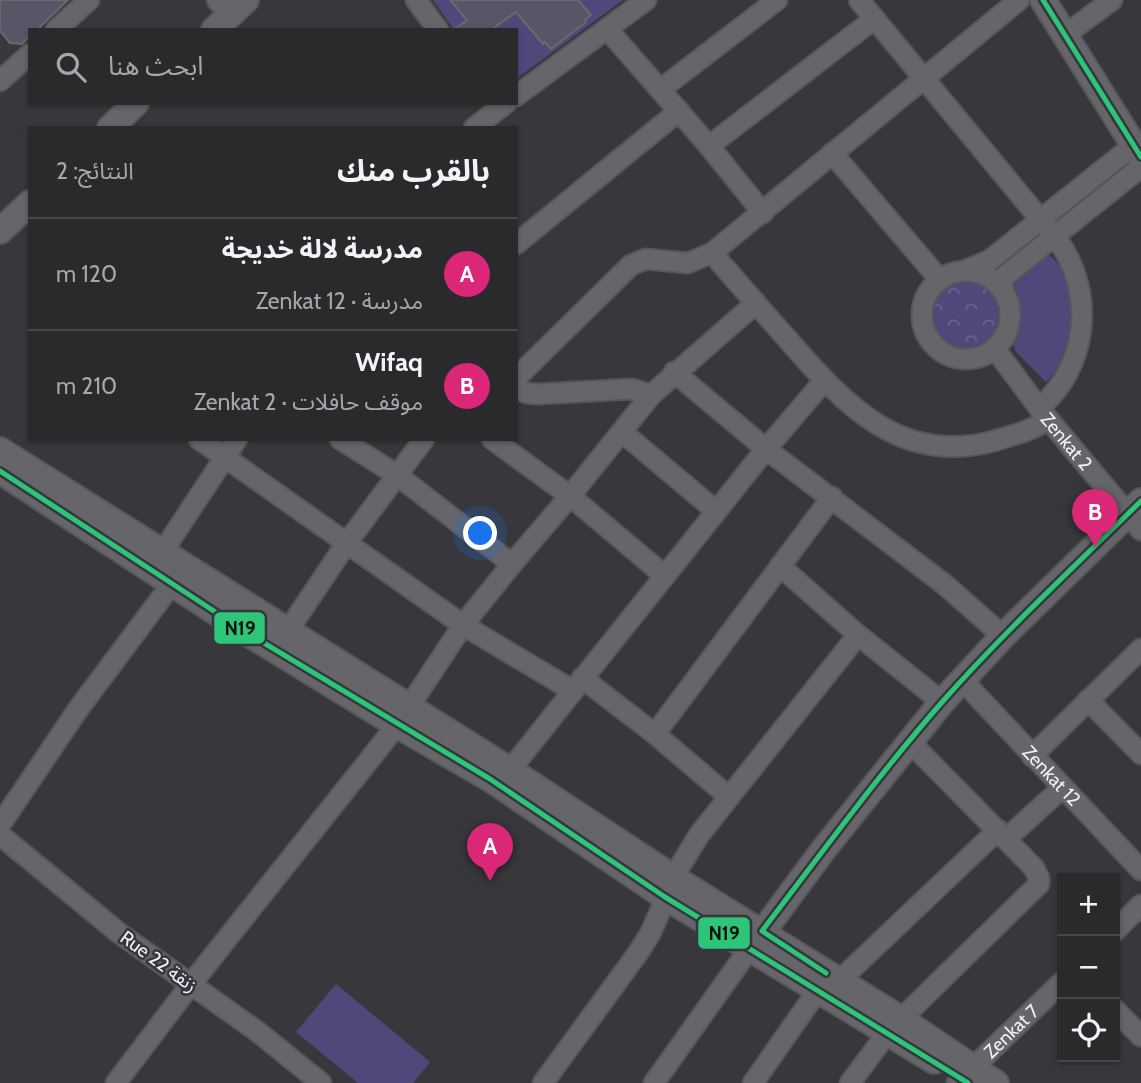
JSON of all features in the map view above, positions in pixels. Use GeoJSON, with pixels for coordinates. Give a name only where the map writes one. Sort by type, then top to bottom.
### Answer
{"type":"FeatureCollection","features":[{"type":"Feature","properties":{"kind":"street"},"geometry":{"type":"LineString","coordinates":[[58,28],[89,0]]}},
{"type":"Feature","properties":{"kind":"street"},"geometry":{"type":"LineString","coordinates":[[416,0],[437,28]]}},
{"type":"Feature","properties":{"kind":"street"},"geometry":{"type":"LineString","coordinates":[[518,95],[646,0]]}},
{"type":"Feature","properties":{"kind":"street"},"geometry":{"type":"LineString","coordinates":[[661,89],[777,0]]}},
{"type":"Feature","properties":{"kind":"street"},"geometry":{"type":"LineString","coordinates":[[712,253],[824,381],[864,418],[897,435],[933,444],[983,443],[1020,433],[1044,414],[1066,376],[1077,350],[1082,323],[1079,286],[1074,269],[1066,252],[859,0]]}},
{"type":"Feature","properties":{"kind":"street"},"geometry":{"type":"LineString","coordinates":[[518,376],[631,265],[646,259],[688,263],[712,253],[1019,0]]}},
{"type":"Feature","properties":{"kind":"street"},"geometry":{"type":"LineString","coordinates":[[1043,0],[1139,157]]}},
{"type":"Feature","properties":{"kind":"street"},"geometry":{"type":"LineString","coordinates":[[1065,35],[1112,0]]}},
{"type":"Feature","properties":{"kind":"street"},"geometry":{"type":"LineString","coordinates":[[709,146],[874,19]]}},
{"type":"Feature","properties":{"kind":"street"},"geometry":{"type":"LineString","coordinates":[[608,30],[661,89],[763,213]]}},
{"type":"Feature","properties":{"kind":"street"},"geometry":{"type":"LineString","coordinates":[[0,81],[28,56]]}},
{"type":"Feature","properties":{"kind":"street"},"geometry":{"type":"LineString","coordinates":[[112,126],[134,105]]}},
{"type":"Feature","properties":{"kind":"street"},"geometry":{"type":"LineString","coordinates":[[476,126],[498,105]]}},
{"type":"Feature","properties":{"kind":"street"},"geometry":{"type":"LineString","coordinates":[[518,242],[679,111]]}},
{"type":"Feature","properties":{"kind":"street"},"geometry":{"type":"LineString","coordinates":[[832,153],[940,280]]}},
{"type":"Feature","properties":{"kind":"street"},"geometry":{"type":"LineString","coordinates":[[1139,157],[1054,237],[1006,275],[1003,282],[1009,303],[1009,328],[1004,340],[995,349],[984,357],[970,360],[943,354],[932,345],[925,333],[923,305],[928,292],[940,280],[990,260],[1040,221],[1139,157]]}},
{"type":"Feature","properties":{"kind":"street"},"geometry":{"type":"LineString","coordinates":[[0,231],[28,205]]}},
{"type":"Feature","properties":{"kind":"street"},"geometry":{"type":"LineString","coordinates":[[964,271],[987,276],[1004,292]]}},
{"type":"Feature","properties":{"kind":"street"},"geometry":{"type":"LineString","coordinates":[[116,1083],[403,716],[463,625],[512,564],[651,395],[674,372],[756,303]]}},
{"type":"Feature","properties":{"kind":"street","name":"Zenkat 2"},"geometry":{"type":"LineString","coordinates":[[995,349],[1044,414],[1137,515]]}},
{"type":"Feature","properties":{"kind":"street"},"geometry":{"type":"LineString","coordinates":[[674,372],[766,449],[944,584],[1003,636]]}},
{"type":"Feature","properties":{"kind":"street"},"geometry":{"type":"LineString","coordinates":[[510,769],[766,449],[824,381]]}},
{"type":"Feature","properties":{"kind":"street"},"geometry":{"type":"LineString","coordinates":[[518,388],[526,393],[538,394],[632,389],[651,395]]}},
{"type":"Feature","properties":{"kind":"street"},"geometry":{"type":"LineString","coordinates":[[622,432],[716,511]]}},
{"type":"Feature","properties":{"kind":"street"},"geometry":{"type":"LineString","coordinates":[[202,441],[463,625],[577,684],[654,734],[728,796]]}},
{"type":"Feature","properties":{"kind":"street"},"geometry":{"type":"LineString","coordinates":[[163,551],[236,441]]}},
{"type":"Feature","properties":{"kind":"street"},"geometry":{"type":"LineString","coordinates":[[344,441],[397,475],[512,564]]}},
{"type":"Feature","properties":{"kind":"street"},"geometry":{"type":"LineString","coordinates":[[287,632],[346,544],[422,441]]}},
{"type":"Feature","properties":{"kind":"street"},"geometry":{"type":"LineString","coordinates":[[495,441],[570,496],[664,576]]}},
{"type":"Feature","properties":{"kind":"street"},"geometry":{"type":"LineString","coordinates":[[0,450],[163,551],[179,574],[249,634],[510,769],[669,888]]}},
{"type":"Feature","properties":{"kind":"street"},"geometry":{"type":"LineString","coordinates":[[0,471],[179,574],[287,632],[501,786],[829,985],[894,1026],[965,1078],[996,1083]]}},
{"type":"Feature","properties":{"kind":"street"},"geometry":{"type":"LineString","coordinates":[[654,734],[832,497]]}},
{"type":"Feature","properties":{"kind":"street"},"geometry":{"type":"LineString","coordinates":[[654,1083],[824,849],[942,702],[1003,636],[1137,515]]}},
{"type":"Feature","properties":{"kind":"street"},"geometry":{"type":"LineString","coordinates":[[780,566],[858,635],[942,702]]}},
{"type":"Feature","properties":{"kind":"street"},"geometry":{"type":"LineString","coordinates":[[0,825],[79,708],[179,574]]}},
{"type":"Feature","properties":{"kind":"street"},"geometry":{"type":"LineString","coordinates":[[552,1080],[650,934],[669,888],[699,835],[858,635]]}},
{"type":"Feature","properties":{"kind":"street"},"geometry":{"type":"LineString","coordinates":[[1032,755],[1141,649]]}},
{"type":"Feature","properties":{"kind":"street","name":"Zenkat 12"},"geometry":{"type":"LineString","coordinates":[[962,680],[1141,870]]}},
{"type":"Feature","properties":{"kind":"street"},"geometry":{"type":"LineString","coordinates":[[1088,700],[1141,754]]}},
{"type":"Feature","properties":{"kind":"street"},"geometry":{"type":"LineString","coordinates":[[850,1083],[894,1026],[1039,884],[1034,868],[909,742]]}},
{"type":"Feature","properties":{"kind":"street"},"geometry":{"type":"LineString","coordinates":[[753,1083],[829,985],[1002,834],[1062,788]]}},
{"type":"Feature","properties":{"kind":"street","name":"Rue 22 زنقة"},"geometry":{"type":"LineString","coordinates":[[0,835],[120,933],[258,1032],[321,1083]]}},
{"type":"Feature","properties":{"kind":"street"},"geometry":{"type":"LineString","coordinates":[[1120,926],[1141,905]]}},
{"type":"Feature","properties":{"kind":"street","name":"Zenkat 7"},"geometry":{"type":"LineString","coordinates":[[965,1078],[1057,987]]}},
{"type":"Feature","properties":{"kind":"street"},"geometry":{"type":"LineString","coordinates":[[1120,1015],[1141,1036]]}},
{"type":"Feature","properties":{"kind":"green space"},"geometry":{"type":"Polygon","coordinates":[[[433,0],[623,0],[518,78],[518,28],[453,28],[433,0]]]}},
{"type":"Feature","properties":{"kind":"green space"},"geometry":{"type":"Polygon","coordinates":[[[1050,256],[1061,267],[1068,282],[1071,319],[1063,355],[1046,382],[1016,352],[1013,345],[1021,316],[1014,283],[1044,257],[1050,256]]]}},
{"type":"Feature","properties":{"kind":"green space"},"geometry":{"type":"Polygon","coordinates":[[[958,279],[972,279],[986,285],[996,295],[1002,316],[996,337],[986,347],[972,353],[958,353],[944,347],[934,337],[928,323],[928,309],[934,295],[944,285],[958,279]]]}},
{"type":"Feature","properties":{"kind":"green space"},"geometry":{"type":"Polygon","coordinates":[[[336,984],[430,1062],[413,1083],[358,1083],[296,1032],[336,984]]]}},
{"type":"Feature","properties":{"kind":"building"},"geometry":{"type":"Polygon","coordinates":[[[0,0],[68,0],[39,28],[28,28],[28,38],[22,44],[10,43],[0,31],[0,0]]]}},
{"type":"Feature","properties":{"kind":"building"},"geometry":{"type":"Polygon","coordinates":[[[450,0],[578,0],[591,15],[551,49],[545,42],[543,44],[516,12],[494,28],[456,28],[467,20],[450,0]]]}},
{"type":"Feature","properties":{"kind":"transit line","name":"N19"},"geometry":{"type":"LineString","coordinates":[[1043,0],[1141,157]]}},
{"type":"Feature","properties":{"kind":"transit line","name":"N19"},"geometry":{"type":"LineString","coordinates":[[0,471],[249,634],[490,779],[665,897],[968,1083]]}},
{"type":"Feature","properties":{"kind":"transit line","name":"N19"},"geometry":{"type":"LineString","coordinates":[[826,973],[762,931],[873,786],[943,701],[1015,624],[1141,501]]}},
{"type":"Feature","properties":{"kind":"place","name":"Wifaq"},"geometry":{"type":"Point","coordinates":[1095,547]}},
{"type":"Feature","properties":{"kind":"place","name":"مدرسة لالة خديجة"},"geometry":{"type":"Point","coordinates":[490,881]}}]}
